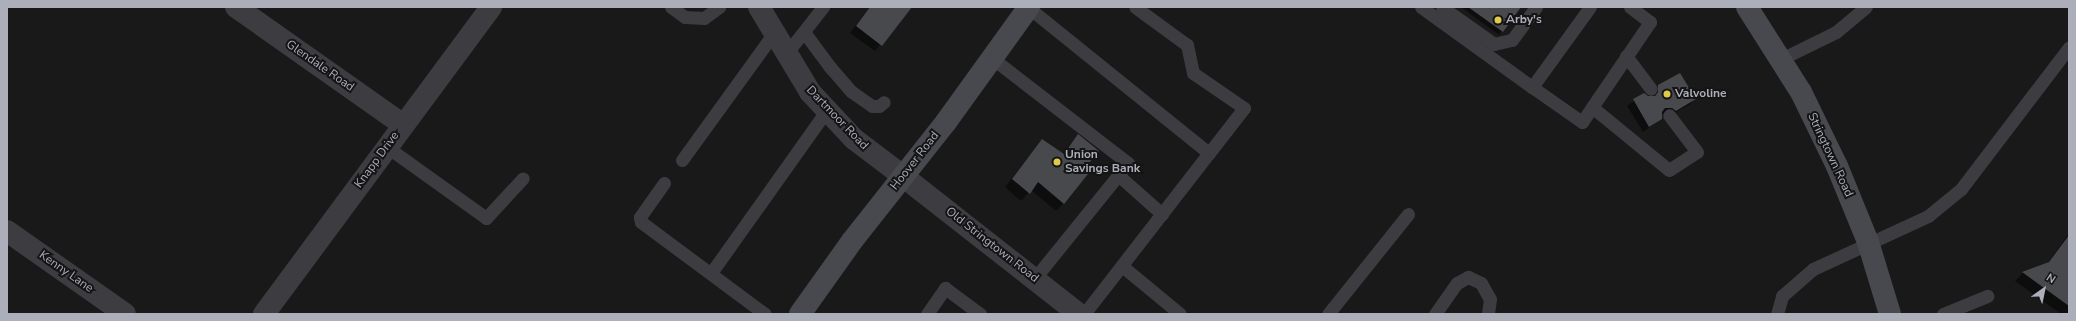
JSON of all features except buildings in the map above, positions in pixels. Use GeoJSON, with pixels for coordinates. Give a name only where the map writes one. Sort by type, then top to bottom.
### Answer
{"type":"FeatureCollection","features":[{"type":"Feature","properties":{"kind":"main road","name":"Stringtown Road"},"geometry":{"type":"LineString","coordinates":[[1747,7],[1801,92],[1837,166],[1868,242],[1890,314]]}},
{"type":"Feature","properties":{"kind":"main road","name":"Hoover Road"},"geometry":{"type":"LineString","coordinates":[[800,314],[852,241],[904,177],[992,58],[1024,9]]}},
{"type":"Feature","properties":{"kind":"street","name":"Glendale Road"},"geometry":{"type":"LineString","coordinates":[[236,7],[403,125]]}},
{"type":"Feature","properties":{"kind":"street","name":"Knapp Drive"},"geometry":{"type":"LineString","coordinates":[[264,314],[491,7]]}},
{"type":"Feature","properties":{"kind":"street","name":"Dartmoor Road"},"geometry":{"type":"LineString","coordinates":[[759,7],[810,92],[869,152],[904,177]]}},
{"type":"Feature","properties":{"kind":"street","name":"Old Stringtown Road"},"geometry":{"type":"LineString","coordinates":[[904,177],[1079,314]]}},
{"type":"Feature","properties":{"kind":"street","name":"Kenny Lane"},"geometry":{"type":"LineString","coordinates":[[7,230],[125,314]]}},
{"type":"Feature","properties":{"kind":"lane"},"geometry":{"type":"LineString","coordinates":[[671,7],[685,17],[704,18],[719,7]]}},
{"type":"Feature","properties":{"kind":"lane"},"geometry":{"type":"LineString","coordinates":[[786,54],[823,7]]}},
{"type":"Feature","properties":{"kind":"lane"},"geometry":{"type":"LineString","coordinates":[[1084,314],[1244,108],[1193,73],[1187,45],[1135,7]]}},
{"type":"Feature","properties":{"kind":"lane"},"geometry":{"type":"LineString","coordinates":[[1421,7],[1582,122],[1650,22],[1630,7]]}},
{"type":"Feature","properties":{"kind":"lane"},"geometry":{"type":"LineString","coordinates":[[1442,7],[1494,44],[1512,40],[1536,7]]}},
{"type":"Feature","properties":{"kind":"lane"},"geometry":{"type":"LineString","coordinates":[[1532,87],[1590,7]]}},
{"type":"Feature","properties":{"kind":"lane"},"geometry":{"type":"LineString","coordinates":[[1781,59],[1836,32],[1866,7]]}},
{"type":"Feature","properties":{"kind":"lane"},"geometry":{"type":"LineString","coordinates":[[1024,9],[1209,153]]}},
{"type":"Feature","properties":{"kind":"lane"},"geometry":{"type":"LineString","coordinates":[[804,32],[830,67],[852,92],[872,106],[879,106],[884,102]]}},
{"type":"Feature","properties":{"kind":"lane"},"geometry":{"type":"LineString","coordinates":[[682,160],[774,33]]}},
{"type":"Feature","properties":{"kind":"lane"},"geometry":{"type":"LineString","coordinates":[[1777,314],[1782,296],[1813,269],[1868,242],[1928,216],[1961,189],[2069,47]]}},
{"type":"Feature","properties":{"kind":"lane"},"geometry":{"type":"LineString","coordinates":[[1626,56],[1651,89]]}},
{"type":"Feature","properties":{"kind":"lane"},"geometry":{"type":"LineString","coordinates":[[992,58],[1128,163],[1034,279]]}},
{"type":"Feature","properties":{"kind":"lane"},"geometry":{"type":"LineString","coordinates":[[1592,107],[1669,170],[1697,152],[1669,115]]}},
{"type":"Feature","properties":{"kind":"lane"},"geometry":{"type":"LineString","coordinates":[[711,273],[827,110]]}},
{"type":"Feature","properties":{"kind":"lane"},"geometry":{"type":"LineString","coordinates":[[387,147],[486,218],[523,178]]}},
{"type":"Feature","properties":{"kind":"lane"},"geometry":{"type":"LineString","coordinates":[[1118,175],[1162,214]]}},
{"type":"Feature","properties":{"kind":"lane"},"geometry":{"type":"LineString","coordinates":[[664,183],[640,217],[641,222],[765,314]]}},
{"type":"Feature","properties":{"kind":"lane"},"geometry":{"type":"LineString","coordinates":[[1328,314],[1408,214]]}},
{"type":"Feature","properties":{"kind":"lane"},"geometry":{"type":"LineString","coordinates":[[1122,266],[1180,314]]}},
{"type":"Feature","properties":{"kind":"lane"},"geometry":{"type":"LineString","coordinates":[[1435,314],[1457,283],[1468,277],[1480,283],[1490,299],[1488,314]]}},
{"type":"Feature","properties":{"kind":"lane"},"geometry":{"type":"LineString","coordinates":[[927,314],[945,288],[980,314]]}},
{"type":"Feature","properties":{"kind":"lane"},"geometry":{"type":"LineString","coordinates":[[1943,314],[1988,296]]}},
{"type":"Feature","properties":{"kind":"place","name":"Arby's"},"geometry":{"type":"Point","coordinates":[1498,20]}},
{"type":"Feature","properties":{"kind":"place","name":"Valvoline"},"geometry":{"type":"Point","coordinates":[1667,94]}},
{"type":"Feature","properties":{"kind":"place","name":"Union Savings Bank"},"geometry":{"type":"Point","coordinates":[1057,162]}}]}
